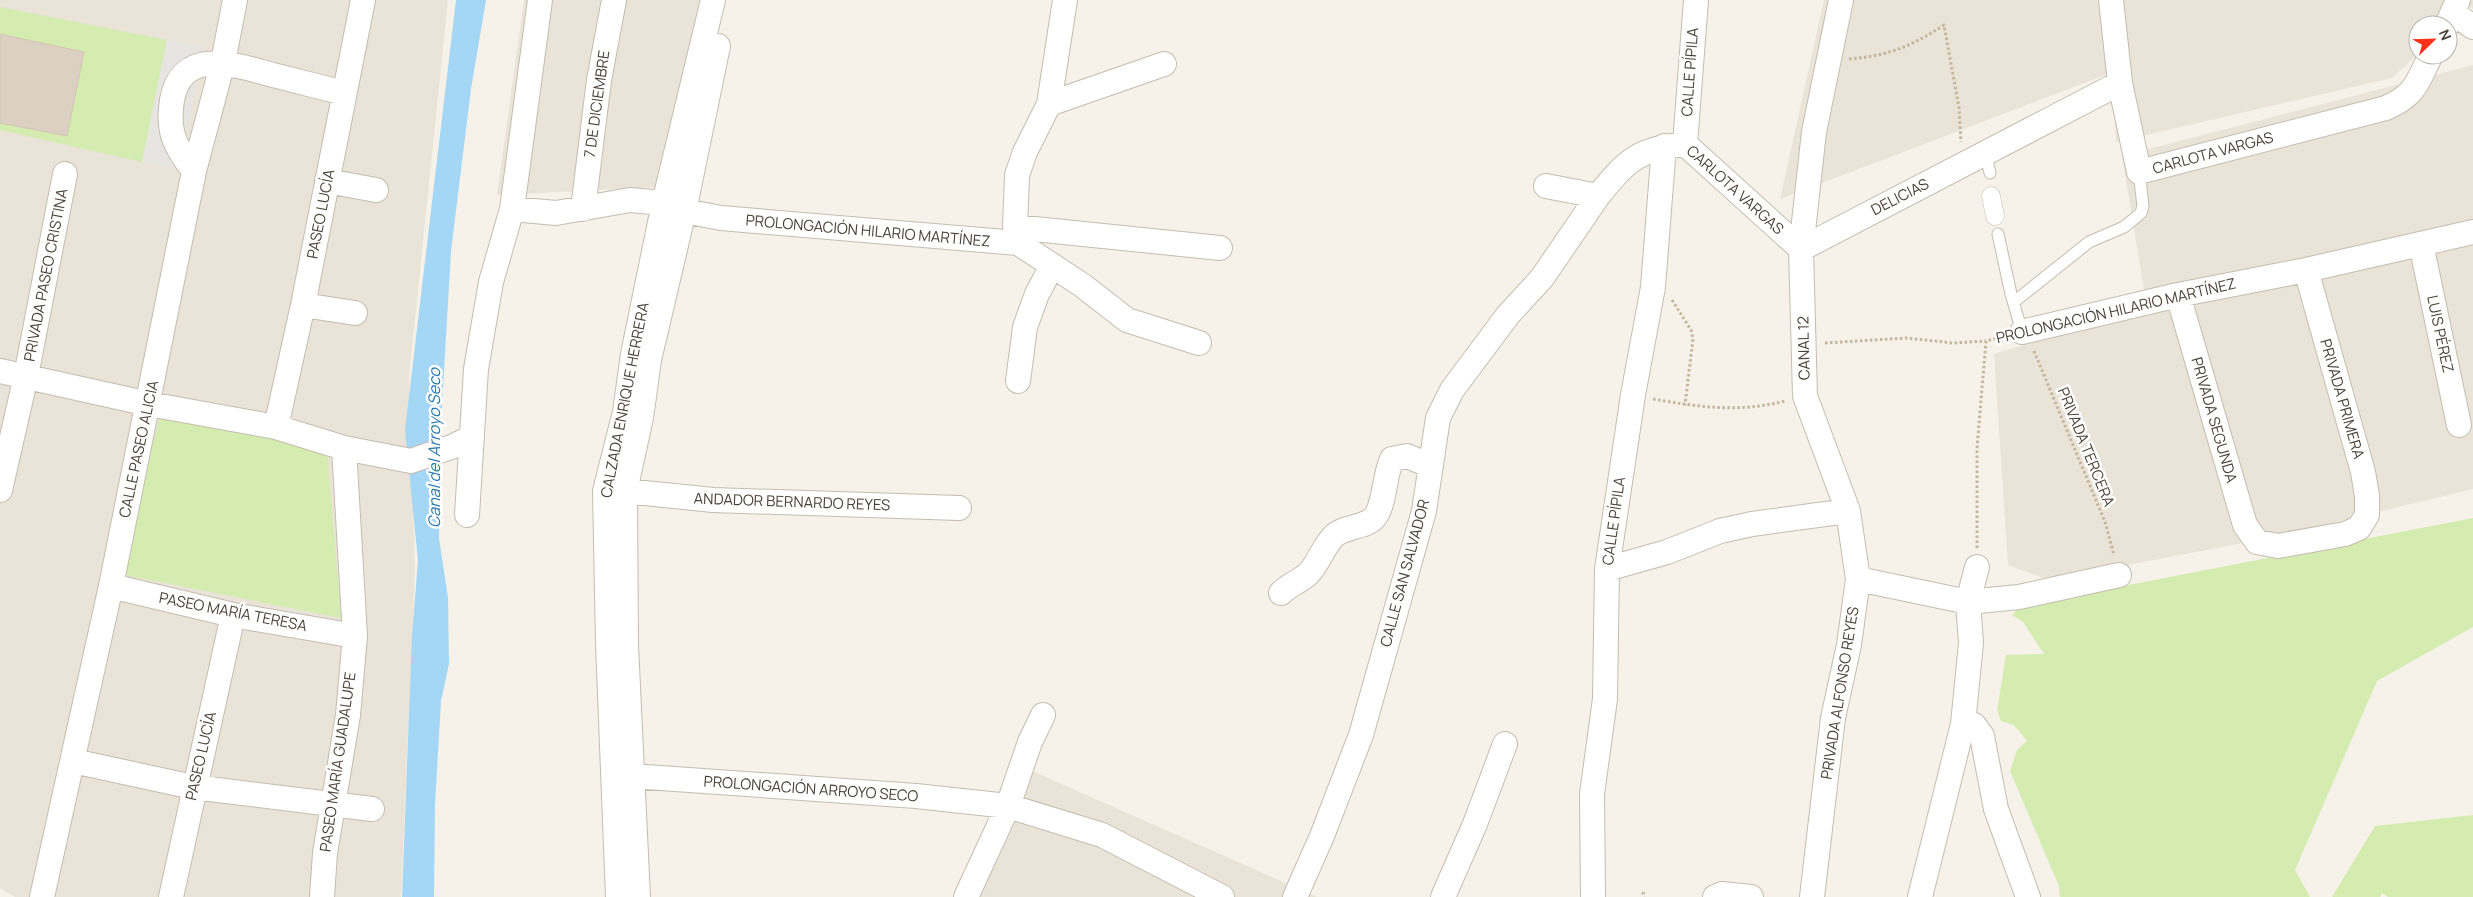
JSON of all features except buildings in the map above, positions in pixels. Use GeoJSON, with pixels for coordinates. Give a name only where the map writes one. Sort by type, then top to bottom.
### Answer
{"type":"FeatureCollection","features":[{"type":"Feature","properties":{"kind":"street","name":"CALLE PASEO ALICIA"},"geometry":{"type":"LineString","coordinates":[[42,897],[111,586],[149,404],[194,171],[223,62],[235,0]]}},
{"type":"Feature","properties":{"kind":"street","name":"PASEO LUCÍA"},"geometry":{"type":"LineString","coordinates":[[276,427],[303,305],[363,0]]}},
{"type":"Feature","properties":{"kind":"street"},"geometry":{"type":"LineString","coordinates":[[467,515],[463,442],[491,282],[512,209],[540,0]]}},
{"type":"Feature","properties":{"kind":"street","name":"7 DE DICIEMBRE"},"geometry":{"type":"LineString","coordinates":[[583,209],[599,80],[614,0]]}},
{"type":"Feature","properties":{"kind":"street","name":"CALZADA ENRIQUE HERRERA"},"geometry":{"type":"LineString","coordinates":[[618,897],[626,645],[625,491],[641,418],[674,207],[712,0]]}},
{"type":"Feature","properties":{"kind":"street","name":"CALZADA ENRIQUE HERRERA"},"geometry":{"type":"LineString","coordinates":[[638,897],[623,776],[605,491],[625,412],[633,354],[729,0]]}},
{"type":"Feature","properties":{"kind":"street"},"geometry":{"type":"LineString","coordinates":[[1065,0],[1049,104],[1025,152],[1017,175],[1016,235],[1220,248]]}},
{"type":"Feature","properties":{"kind":"street","name":"CALLE PÍPILA"},"geometry":{"type":"LineString","coordinates":[[1593,897],[1592,794],[1605,699],[1607,569],[1633,395],[1653,287],[1696,0]]}},
{"type":"Feature","properties":{"kind":"street","name":"CANAL 12"},"geometry":{"type":"LineString","coordinates":[[1841,0],[1814,132],[1801,249],[1805,396],[1848,511],[1858,578]]}},
{"type":"Feature","properties":{"kind":"street","name":"CARLOTA VARGAS"},"geometry":{"type":"LineString","coordinates":[[2110,0],[2120,83],[2139,172],[2386,108],[2404,100],[2412,91],[2426,65]]}},
{"type":"Feature","properties":{"kind":"street"},"geometry":{"type":"LineString","coordinates":[[2453,13],[2473,26]]}},
{"type":"Feature","properties":{"kind":"street"},"geometry":{"type":"LineString","coordinates":[[194,171],[177,150],[172,134],[172,103],[175,87],[184,73],[196,66],[223,62],[344,93]]}},
{"type":"Feature","properties":{"kind":"street"},"geometry":{"type":"LineString","coordinates":[[1049,104],[1164,64]]}},
{"type":"Feature","properties":{"kind":"street","name":"DELICIAS"},"geometry":{"type":"LineString","coordinates":[[1801,249],[1962,166],[1992,157],[2120,83]]}},
{"type":"Feature","properties":{"kind":"street","name":"CALLE SAN SALVADOR"},"geometry":{"type":"LineString","coordinates":[[1295,897],[1322,836],[1361,735],[1424,511],[1438,418],[1452,390],[1508,315],[1542,278],[1598,196],[1621,168],[1635,156],[1675,145]]}},
{"type":"Feature","properties":{"kind":"street","name":"CARLOTA VARGAS"},"geometry":{"type":"LineString","coordinates":[[1675,145],[1801,249]]}},
{"type":"Feature","properties":{"kind":"street","name":"PRIVADA PASEO CRISTINA"},"geometry":{"type":"LineString","coordinates":[[0,490],[26,376],[65,174]]}},
{"type":"Feature","properties":{"kind":"street"},"geometry":{"type":"LineString","coordinates":[[327,181],[376,190]]}},
{"type":"Feature","properties":{"kind":"street"},"geometry":{"type":"LineString","coordinates":[[1546,186],[1598,196]]}},
{"type":"Feature","properties":{"kind":"street"},"geometry":{"type":"LineString","coordinates":[[1991,196],[1995,216]]}},
{"type":"Feature","properties":{"kind":"street","name":"PROLONGACIÓN HILARIO MARTÍNEZ"},"geometry":{"type":"LineString","coordinates":[[512,209],[556,213],[583,209],[604,203],[630,200],[674,207],[721,218],[1016,235],[1052,266],[1082,285],[1128,320],[1199,343]]}},
{"type":"Feature","properties":{"kind":"street","name":"PROLONGACIÓN HILARIO MARTÍNEZ"},"geometry":{"type":"LineString","coordinates":[[2022,332],[2178,295],[2306,270],[2473,232]]}},
{"type":"Feature","properties":{"kind":"street","name":"LUIS PÉREZ"},"geometry":{"type":"LineString","coordinates":[[2421,244],[2459,425]]}},
{"type":"Feature","properties":{"kind":"street"},"geometry":{"type":"LineString","coordinates":[[1018,381],[1025,327],[1037,294],[1052,266]]}},
{"type":"Feature","properties":{"kind":"street","name":"PRIVADA PRIMERA"},"geometry":{"type":"LineString","coordinates":[[2257,542],[2278,546],[2345,534],[2359,528],[2367,514],[2368,496],[2363,472],[2306,270]]}},
{"type":"Feature","properties":{"kind":"street","name":"PRIVADA SEGUNDA"},"geometry":{"type":"LineString","coordinates":[[2178,295],[2245,525],[2257,542]]}},
{"type":"Feature","properties":{"kind":"street"},"geometry":{"type":"LineString","coordinates":[[303,305],[355,313]]}},
{"type":"Feature","properties":{"kind":"street"},"geometry":{"type":"LineString","coordinates":[[0,371],[149,404],[276,427],[344,448],[412,461],[463,442]]}},
{"type":"Feature","properties":{"kind":"street","name":"PASEO MARÍA GUADALUPE"},"geometry":{"type":"LineString","coordinates":[[322,897],[325,853],[332,804],[348,715],[355,636],[344,448]]}},
{"type":"Feature","properties":{"kind":"street"},"geometry":{"type":"LineString","coordinates":[[1290,586],[1316,565],[1327,543],[1337,533],[1374,518],[1379,507],[1392,459],[1407,456],[1431,466]]}},
{"type":"Feature","properties":{"kind":"street","name":"ANDADOR BERNARDO REYES"},"geometry":{"type":"LineString","coordinates":[[625,491],[713,500],[959,508]]}},
{"type":"Feature","properties":{"kind":"street"},"geometry":{"type":"LineString","coordinates":[[1607,569],[1658,554],[1720,531],[1752,524],[1848,511]]}},
{"type":"Feature","properties":{"kind":"street"},"geometry":{"type":"LineString","coordinates":[[1920,897],[1963,724],[1971,643],[1968,602],[1977,567]]}},
{"type":"Feature","properties":{"kind":"street"},"geometry":{"type":"LineString","coordinates":[[1858,578],[1968,602],[2020,597],[2119,575]]}},
{"type":"Feature","properties":{"kind":"street","name":"PRIVADA ALFONSO REYES"},"geometry":{"type":"LineString","coordinates":[[1812,897],[1832,727],[1849,645],[1858,578]]}},
{"type":"Feature","properties":{"kind":"street","name":"PASEO MARÍA TERESA"},"geometry":{"type":"LineString","coordinates":[[111,586],[232,615],[355,636]]}},
{"type":"Feature","properties":{"kind":"street","name":"PASEO LUCÍA"},"geometry":{"type":"LineString","coordinates":[[170,897],[232,615]]}},
{"type":"Feature","properties":{"kind":"street"},"geometry":{"type":"LineString","coordinates":[[966,897],[1008,806],[1030,742],[1043,715]]}},
{"type":"Feature","properties":{"kind":"street"},"geometry":{"type":"LineString","coordinates":[[1963,724],[1974,725],[1982,736],[1996,809],[2028,897]]}},
{"type":"Feature","properties":{"kind":"street"},"geometry":{"type":"LineString","coordinates":[[1443,897],[1475,824],[1504,744]]}},
{"type":"Feature","properties":{"kind":"street"},"geometry":{"type":"LineString","coordinates":[[73,760],[193,787],[372,809]]}},
{"type":"Feature","properties":{"kind":"street","name":"PROLONGACIÓN ARROYO SECO"},"geometry":{"type":"LineString","coordinates":[[623,776],[916,796],[1008,806],[1102,835],[1222,897]]}},
{"type":"Feature","properties":{"kind":"street"},"geometry":{"type":"LineString","coordinates":[[1715,897],[1722,894],[1751,897]]}},
{"type":"Feature","properties":{"kind":"lane"},"geometry":{"type":"LineString","coordinates":[[2014,302],[2090,242],[2124,227],[2141,213],[2143,206],[2139,172]]}},
{"type":"Feature","properties":{"kind":"lane"},"geometry":{"type":"LineString","coordinates":[[1998,234],[2022,332]]}},
{"type":"Feature","properties":{"kind":"path"},"geometry":{"type":"LineString","coordinates":[[1830,54],[1850,59],[1894,52],[1916,43],[1944,25],[1959,108],[1962,166]]}},
{"type":"Feature","properties":{"kind":"path"},"geometry":{"type":"LineString","coordinates":[[1653,287],[1674,302],[1692,330],[1693,339],[1685,406]]}},
{"type":"Feature","properties":{"kind":"path","name":"PROLONGACIÓN HILARIO MARTÍNEZ"},"geometry":{"type":"LineString","coordinates":[[1977,567],[1977,448],[1986,341],[2022,332]]}},
{"type":"Feature","properties":{"kind":"path","name":"PRIVADA TERCERA"},"geometry":{"type":"LineString","coordinates":[[2022,332],[2032,346],[2105,522],[2119,575]]}},
{"type":"Feature","properties":{"kind":"path"},"geometry":{"type":"LineString","coordinates":[[1804,344],[1906,338],[1953,343],[1986,341]]}},
{"type":"Feature","properties":{"kind":"path"},"geometry":{"type":"LineString","coordinates":[[1633,395],[1685,406],[1757,408],[1805,396]]}},
{"type":"Feature","properties":{"kind":"path"},"geometry":{"type":"LineString","coordinates":[[1643,892],[1644,897]]}},
{"type":"Feature","properties":{"kind":"shaded area"},"geometry":{"type":"Polygon","coordinates":[[[0,0],[448,0],[409,377],[415,569],[401,897],[15,897],[0,888],[0,0]]]}},
{"type":"Feature","properties":{"kind":"shaded area"},"geometry":{"type":"Polygon","coordinates":[[[524,0],[707,0],[660,187],[497,195],[524,0]]]}},
{"type":"Feature","properties":{"kind":"shaded area"},"geometry":{"type":"Polygon","coordinates":[[[1824,0],[2473,0],[2473,9],[2469,6],[2458,16],[2408,15],[2408,63],[2392,78],[2116,142],[2113,72],[1780,199],[1824,0]]]}},
{"type":"Feature","properties":{"kind":"shaded area"},"geometry":{"type":"Polygon","coordinates":[[[167,40],[203,46],[180,169],[142,162],[167,40]]]}},
{"type":"Feature","properties":{"kind":"shaded area"},"geometry":{"type":"Polygon","coordinates":[[[2473,65],[2473,489],[2274,537],[2049,580],[2008,565],[1994,354],[2147,308],[2122,156],[2473,65]]]}},
{"type":"Feature","properties":{"kind":"shaded area"},"geometry":{"type":"Polygon","coordinates":[[[1030,770],[1317,897],[972,897],[1030,770]]]}},
{"type":"Feature","properties":{"kind":"green space"},"geometry":{"type":"Polygon","coordinates":[[[0,7],[167,40],[142,162],[0,130],[0,7]]]}},
{"type":"Feature","properties":{"kind":"green space"},"geometry":{"type":"Polygon","coordinates":[[[160,416],[327,448],[341,618],[120,574],[160,416]]]}},
{"type":"Feature","properties":{"kind":"green space"},"geometry":{"type":"Polygon","coordinates":[[[2473,518],[2473,627],[2377,681],[2295,870],[2310,897],[2060,897],[2059,886],[2010,771],[2017,750],[2027,741],[2014,725],[2001,721],[1997,710],[2006,655],[2044,654],[2023,622],[2012,615],[2020,606],[2473,518]]]}},
{"type":"Feature","properties":{"kind":"green space"},"geometry":{"type":"Polygon","coordinates":[[[2473,815],[2473,897],[2388,897],[2382,893],[2380,897],[2332,897],[2375,826],[2473,815]]]}},
{"type":"Feature","properties":{"kind":"water","name":"Canal del Arroyo Seco"},"geometry":{"type":"Polygon","coordinates":[[[456,0],[486,0],[471,89],[451,251],[441,422],[439,538],[448,598],[449,664],[441,701],[435,804],[434,897],[402,897],[412,635],[418,561],[405,430],[456,0]]]}}]}
